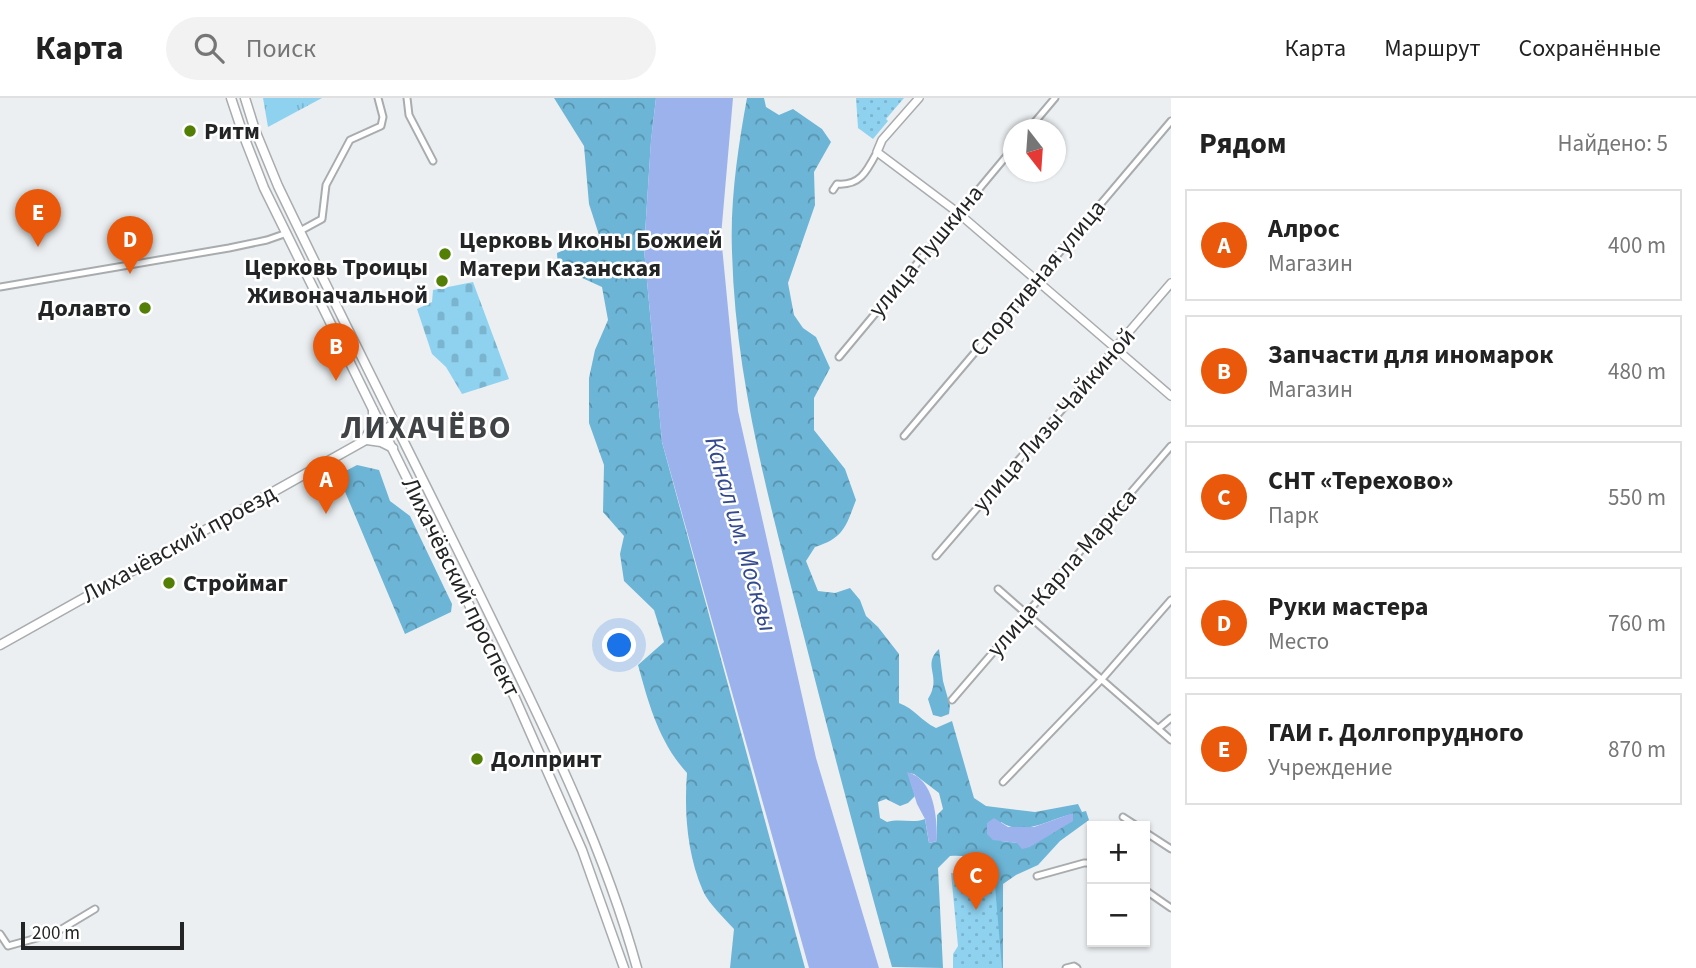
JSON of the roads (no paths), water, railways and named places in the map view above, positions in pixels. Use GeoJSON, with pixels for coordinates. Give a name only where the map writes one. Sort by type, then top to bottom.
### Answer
{"type":"FeatureCollection","features":[{"type":"Feature","properties":{"kind":"main road","name":"Лихачёвский проспект"},"geometry":{"type":"LineString","coordinates":[[231,98],[253,162],[286,233],[510,688],[593,876],[624,968]]}},
{"type":"Feature","properties":{"kind":"main road","name":"Лихачёвский проспект"},"geometry":{"type":"LineString","coordinates":[[245,98],[265,157],[509,656],[583,819],[615,899],[637,968]]}},
{"type":"Feature","properties":{"kind":"main road"},"geometry":{"type":"LineString","coordinates":[[372,405],[373,425],[364,440],[381,442],[393,448]]}},
{"type":"Feature","properties":{"kind":"main road","name":"Лихачёвский проезд"},"geometry":{"type":"LineString","coordinates":[[0,645],[396,422]]}},
{"type":"Feature","properties":{"kind":"street"},"geometry":{"type":"LineString","coordinates":[[300,231],[322,219],[326,185],[351,140],[375,130],[382,123],[378,98]]}},
{"type":"Feature","properties":{"kind":"street"},"geometry":{"type":"LineString","coordinates":[[407,98],[409,115],[433,161]]}},
{"type":"Feature","properties":{"kind":"street"},"geometry":{"type":"LineString","coordinates":[[833,190],[837,184],[850,184],[862,178],[882,140],[919,98]]}},
{"type":"Feature","properties":{"kind":"street"},"geometry":{"type":"LineString","coordinates":[[1037,119],[1055,98]]}},
{"type":"Feature","properties":{"kind":"street","name":"Спортивная улица"},"geometry":{"type":"LineString","coordinates":[[904,436],[1171,121]]}},
{"type":"Feature","properties":{"kind":"street"},"geometry":{"type":"LineString","coordinates":[[877,152],[957,212],[1171,396]]}},
{"type":"Feature","properties":{"kind":"street","name":"улица Пушкина"},"geometry":{"type":"LineString","coordinates":[[839,357],[1003,159]]}},
{"type":"Feature","properties":{"kind":"street"},"geometry":{"type":"LineString","coordinates":[[0,287],[229,248],[286,233]]}},
{"type":"Feature","properties":{"kind":"street","name":"улица Лизы Чайкиной"},"geometry":{"type":"LineString","coordinates":[[936,556],[1171,283]]}},
{"type":"Feature","properties":{"kind":"street","name":"улица Карла Маркса"},"geometry":{"type":"LineString","coordinates":[[952,700],[1171,446]]}},
{"type":"Feature","properties":{"kind":"street"},"geometry":{"type":"LineString","coordinates":[[998,589],[1171,740]]}},
{"type":"Feature","properties":{"kind":"street"},"geometry":{"type":"LineString","coordinates":[[1003,782],[1102,679],[1171,600]]}},
{"type":"Feature","properties":{"kind":"street"},"geometry":{"type":"LineString","coordinates":[[1159,728],[1171,718]]}},
{"type":"Feature","properties":{"kind":"street"},"geometry":{"type":"LineString","coordinates":[[1123,817],[1129,821]]}},
{"type":"Feature","properties":{"kind":"street"},"geometry":{"type":"LineString","coordinates":[[1150,835],[1171,849]]}},
{"type":"Feature","properties":{"kind":"street"},"geometry":{"type":"LineString","coordinates":[[1037,876],[1087,863]]}},
{"type":"Feature","properties":{"kind":"street"},"geometry":{"type":"LineString","coordinates":[[1150,893],[1171,908]]}},
{"type":"Feature","properties":{"kind":"street"},"geometry":{"type":"LineString","coordinates":[[0,934],[8,946],[55,933],[95,909]]}},
{"type":"Feature","properties":{"kind":"street"},"geometry":{"type":"LineString","coordinates":[[1066,968],[1077,968]]}},
{"type":"Feature","properties":{"kind":"water","name":"Канал им. Москвы"},"geometry":{"type":"Polygon","coordinates":[[[656,98],[733,98],[721,236],[738,411],[816,758],[879,968],[809,968],[662,442],[644,249],[656,98]]]}},
{"type":"Feature","properties":{"kind":"water"},"geometry":{"type":"Polygon","coordinates":[[[907,772],[924,782],[929,791],[935,811],[937,841],[929,843],[925,819],[917,804],[907,772]]]}},
{"type":"Feature","properties":{"kind":"water"},"geometry":{"type":"Polygon","coordinates":[[[1073,813],[1073,821],[1022,849],[1017,843],[993,840],[987,834],[987,823],[994,818],[1008,827],[1034,827],[1073,813]]]}},
{"type":"Feature","properties":{"kind":"place","name":"Ритм"},"geometry":{"type":"Point","coordinates":[190,131]}},
{"type":"Feature","properties":{"kind":"place","name":"ГАИ г. Долгопрудного"},"geometry":{"type":"Point","coordinates":[38,247]}},
{"type":"Feature","properties":{"kind":"place","name":"Церковь Иконы Божией Матери Казанская"},"geometry":{"type":"Point","coordinates":[445,254]}},
{"type":"Feature","properties":{"kind":"place","name":"Руки мастера"},"geometry":{"type":"Point","coordinates":[130,274]}},
{"type":"Feature","properties":{"kind":"place","name":"Церковь Троицы Живоначальной"},"geometry":{"type":"Point","coordinates":[442,281]}},
{"type":"Feature","properties":{"kind":"place","name":"Долавто"},"geometry":{"type":"Point","coordinates":[145,308]}},
{"type":"Feature","properties":{"kind":"place","name":"Запчасти для иномарок"},"geometry":{"type":"Point","coordinates":[336,381]}},
{"type":"Feature","properties":{"kind":"place","name":"Алрос"},"geometry":{"type":"Point","coordinates":[326,514]}},
{"type":"Feature","properties":{"kind":"place","name":"Строймаг"},"geometry":{"type":"Point","coordinates":[169,583]}},
{"type":"Feature","properties":{"kind":"place","name":"Долпринт"},"geometry":{"type":"Point","coordinates":[477,759]}},
{"type":"Feature","properties":{"kind":"place","name":"СНТ «Терехово»"},"geometry":{"type":"Point","coordinates":[976,910]}},
{"type":"Feature","properties":{"kind":"district","name":"ЛИХАЧЁВО"},"geometry":{"type":"Point","coordinates":[427,428]}}]}
